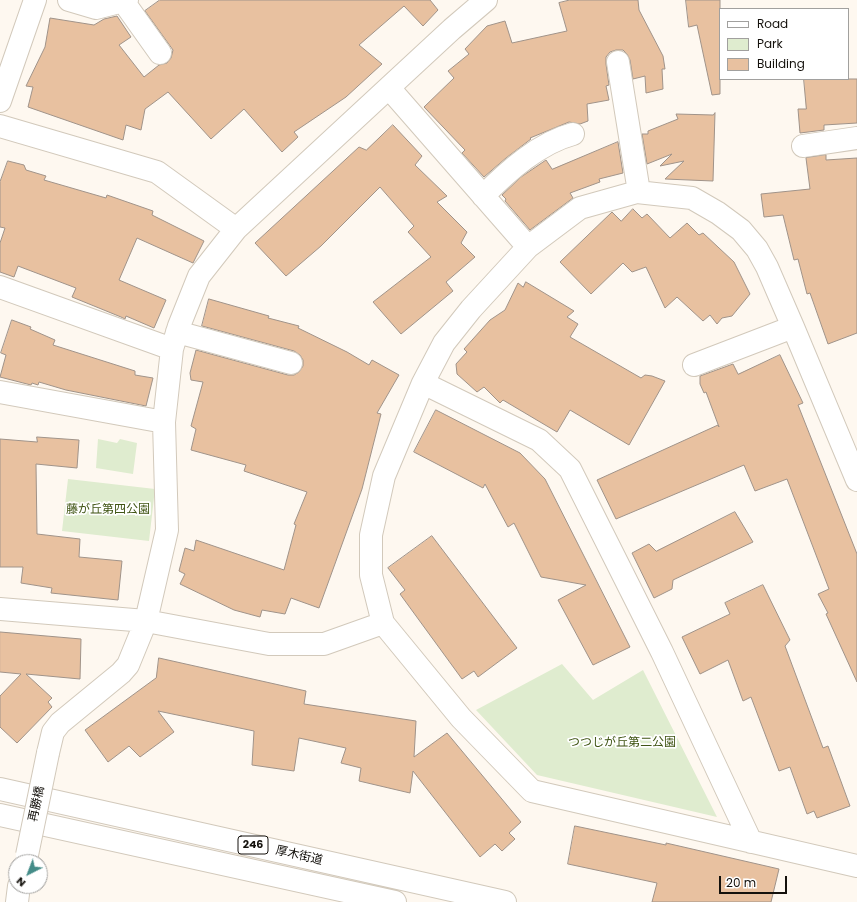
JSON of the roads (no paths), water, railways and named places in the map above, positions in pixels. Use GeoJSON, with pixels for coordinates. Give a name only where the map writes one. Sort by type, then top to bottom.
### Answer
{"type":"FeatureCollection","features":[{"type":"Feature","properties":{"kind":"main road"},"geometry":{"type":"LineString","coordinates":[[0,101],[36,0]]}},
{"type":"Feature","properties":{"kind":"main road"},"geometry":{"type":"LineString","coordinates":[[69,0],[96,8],[125,1],[160,53]]}},
{"type":"Feature","properties":{"kind":"main road","name":"再勝橋"},"geometry":{"type":"LineString","coordinates":[[27,854],[53,732],[60,723],[121,673],[128,665],[146,621],[167,530],[164,422],[175,341],[199,276],[236,229],[452,29],[486,0]]}},
{"type":"Feature","properties":{"kind":"main road"},"geometry":{"type":"LineString","coordinates":[[618,62],[639,192]]}},
{"type":"Feature","properties":{"kind":"main road"},"geometry":{"type":"LineString","coordinates":[[389,88],[528,247]]}},
{"type":"Feature","properties":{"kind":"main road"},"geometry":{"type":"LineString","coordinates":[[0,126],[157,172],[236,229]]}},
{"type":"Feature","properties":{"kind":"main road"},"geometry":{"type":"LineString","coordinates":[[484,196],[498,182],[526,160],[561,138],[573,134]]}},
{"type":"Feature","properties":{"kind":"main road"},"geometry":{"type":"LineString","coordinates":[[803,146],[857,138]]}},
{"type":"Feature","properties":{"kind":"main road"},"geometry":{"type":"LineString","coordinates":[[857,480],[852,454],[757,249],[741,230],[718,213],[692,198],[639,192],[580,208],[528,247],[471,309],[444,343],[423,384],[384,476],[371,535],[371,575],[383,623],[461,718],[532,791],[857,866]]}},
{"type":"Feature","properties":{"kind":"main road"},"geometry":{"type":"LineString","coordinates":[[0,287],[175,341],[291,363]]}},
{"type":"Feature","properties":{"kind":"main road"},"geometry":{"type":"LineString","coordinates":[[694,365],[793,327]]}},
{"type":"Feature","properties":{"kind":"main road"},"geometry":{"type":"LineString","coordinates":[[423,384],[539,440],[570,469],[662,652],[751,842]]}},
{"type":"Feature","properties":{"kind":"main road"},"geometry":{"type":"LineString","coordinates":[[0,392],[164,422]]}},
{"type":"Feature","properties":{"kind":"main road"},"geometry":{"type":"LineString","coordinates":[[0,609],[146,621],[269,644],[324,644],[383,623]]}},
{"type":"Feature","properties":{"kind":"main road","name":"厚木街道"},"geometry":{"type":"LineString","coordinates":[[0,789],[505,902]]}},
{"type":"Feature","properties":{"kind":"main road","name":"厚木街道"},"geometry":{"type":"LineString","coordinates":[[0,815],[395,902]]}},
{"type":"Feature","properties":{"kind":"park label","name":"藤が丘第四公園"},"geometry":{"type":"Point","coordinates":[108,510]}},
{"type":"Feature","properties":{"kind":"park label","name":"つつじが丘第二公園"},"geometry":{"type":"Point","coordinates":[622,743]}}]}
